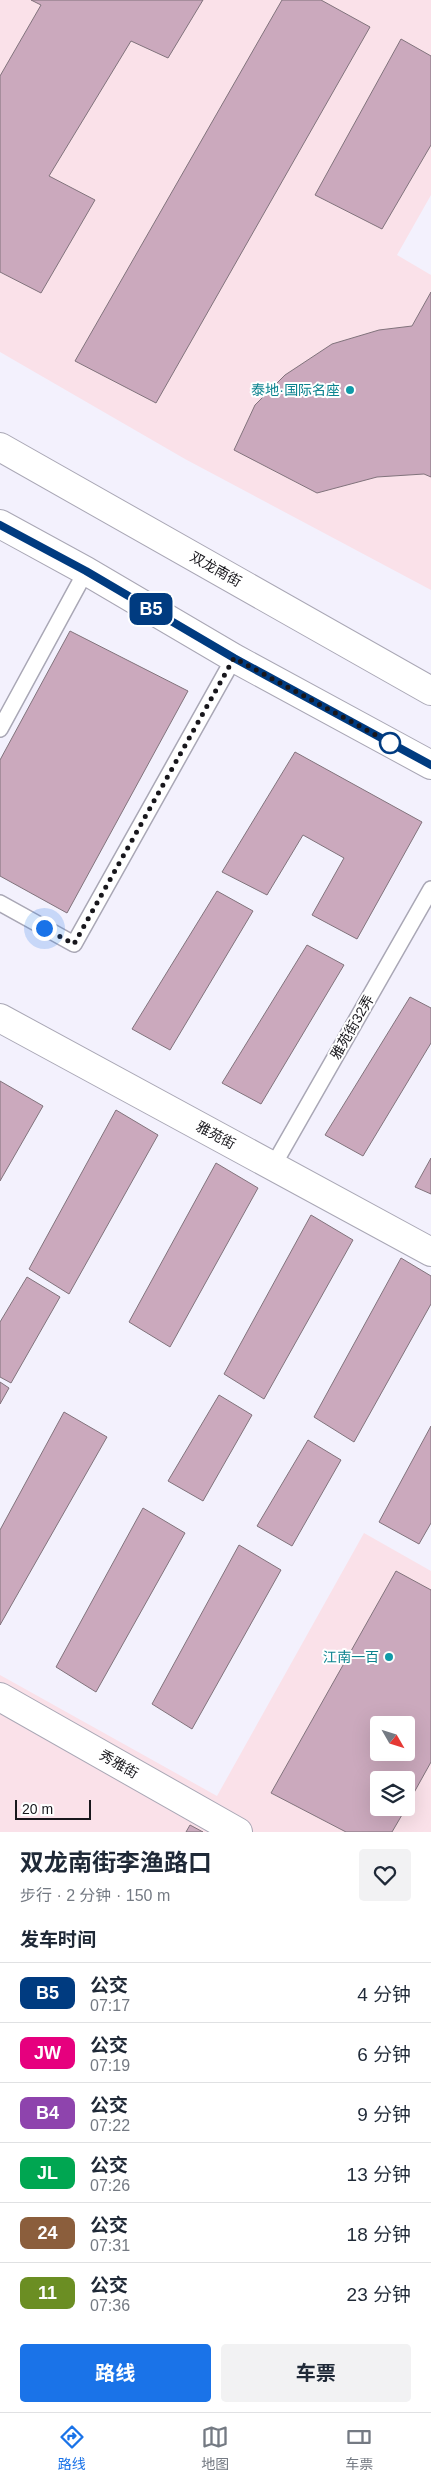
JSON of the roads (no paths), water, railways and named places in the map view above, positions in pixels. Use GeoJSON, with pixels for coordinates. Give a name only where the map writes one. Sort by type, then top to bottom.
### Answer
{"type":"FeatureCollection","features":[{"type":"Feature","properties":{"kind":"main road","name":"双龙南街"},"geometry":{"type":"LineString","coordinates":[[0,448],[431,691]]}},
{"type":"Feature","properties":{"kind":"main road"},"geometry":{"type":"LineString","coordinates":[[0,524],[86,571],[234,658],[431,765]]}},
{"type":"Feature","properties":{"kind":"main road","name":"雅苑街"},"geometry":{"type":"LineString","coordinates":[[0,1018],[431,1252]]}},
{"type":"Feature","properties":{"kind":"main road","name":"秀雅街"},"geometry":{"type":"LineString","coordinates":[[0,1697],[238,1832]]}},
{"type":"Feature","properties":{"kind":"lane"},"geometry":{"type":"LineString","coordinates":[[0,730],[86,571]]}},
{"type":"Feature","properties":{"kind":"lane"},"geometry":{"type":"LineString","coordinates":[[0,903],[74,944],[234,658]]}},
{"type":"Feature","properties":{"kind":"lane","name":"雅苑街32弄"},"geometry":{"type":"LineString","coordinates":[[272,1166],[431,889]]}},
{"type":"Feature","properties":{"kind":"place","name":"泰地·国际名座"},"geometry":{"type":"Point","coordinates":[350,390]}},
{"type":"Feature","properties":{"kind":"place","name":"江南一百"},"geometry":{"type":"Point","coordinates":[389,1657]}}]}
